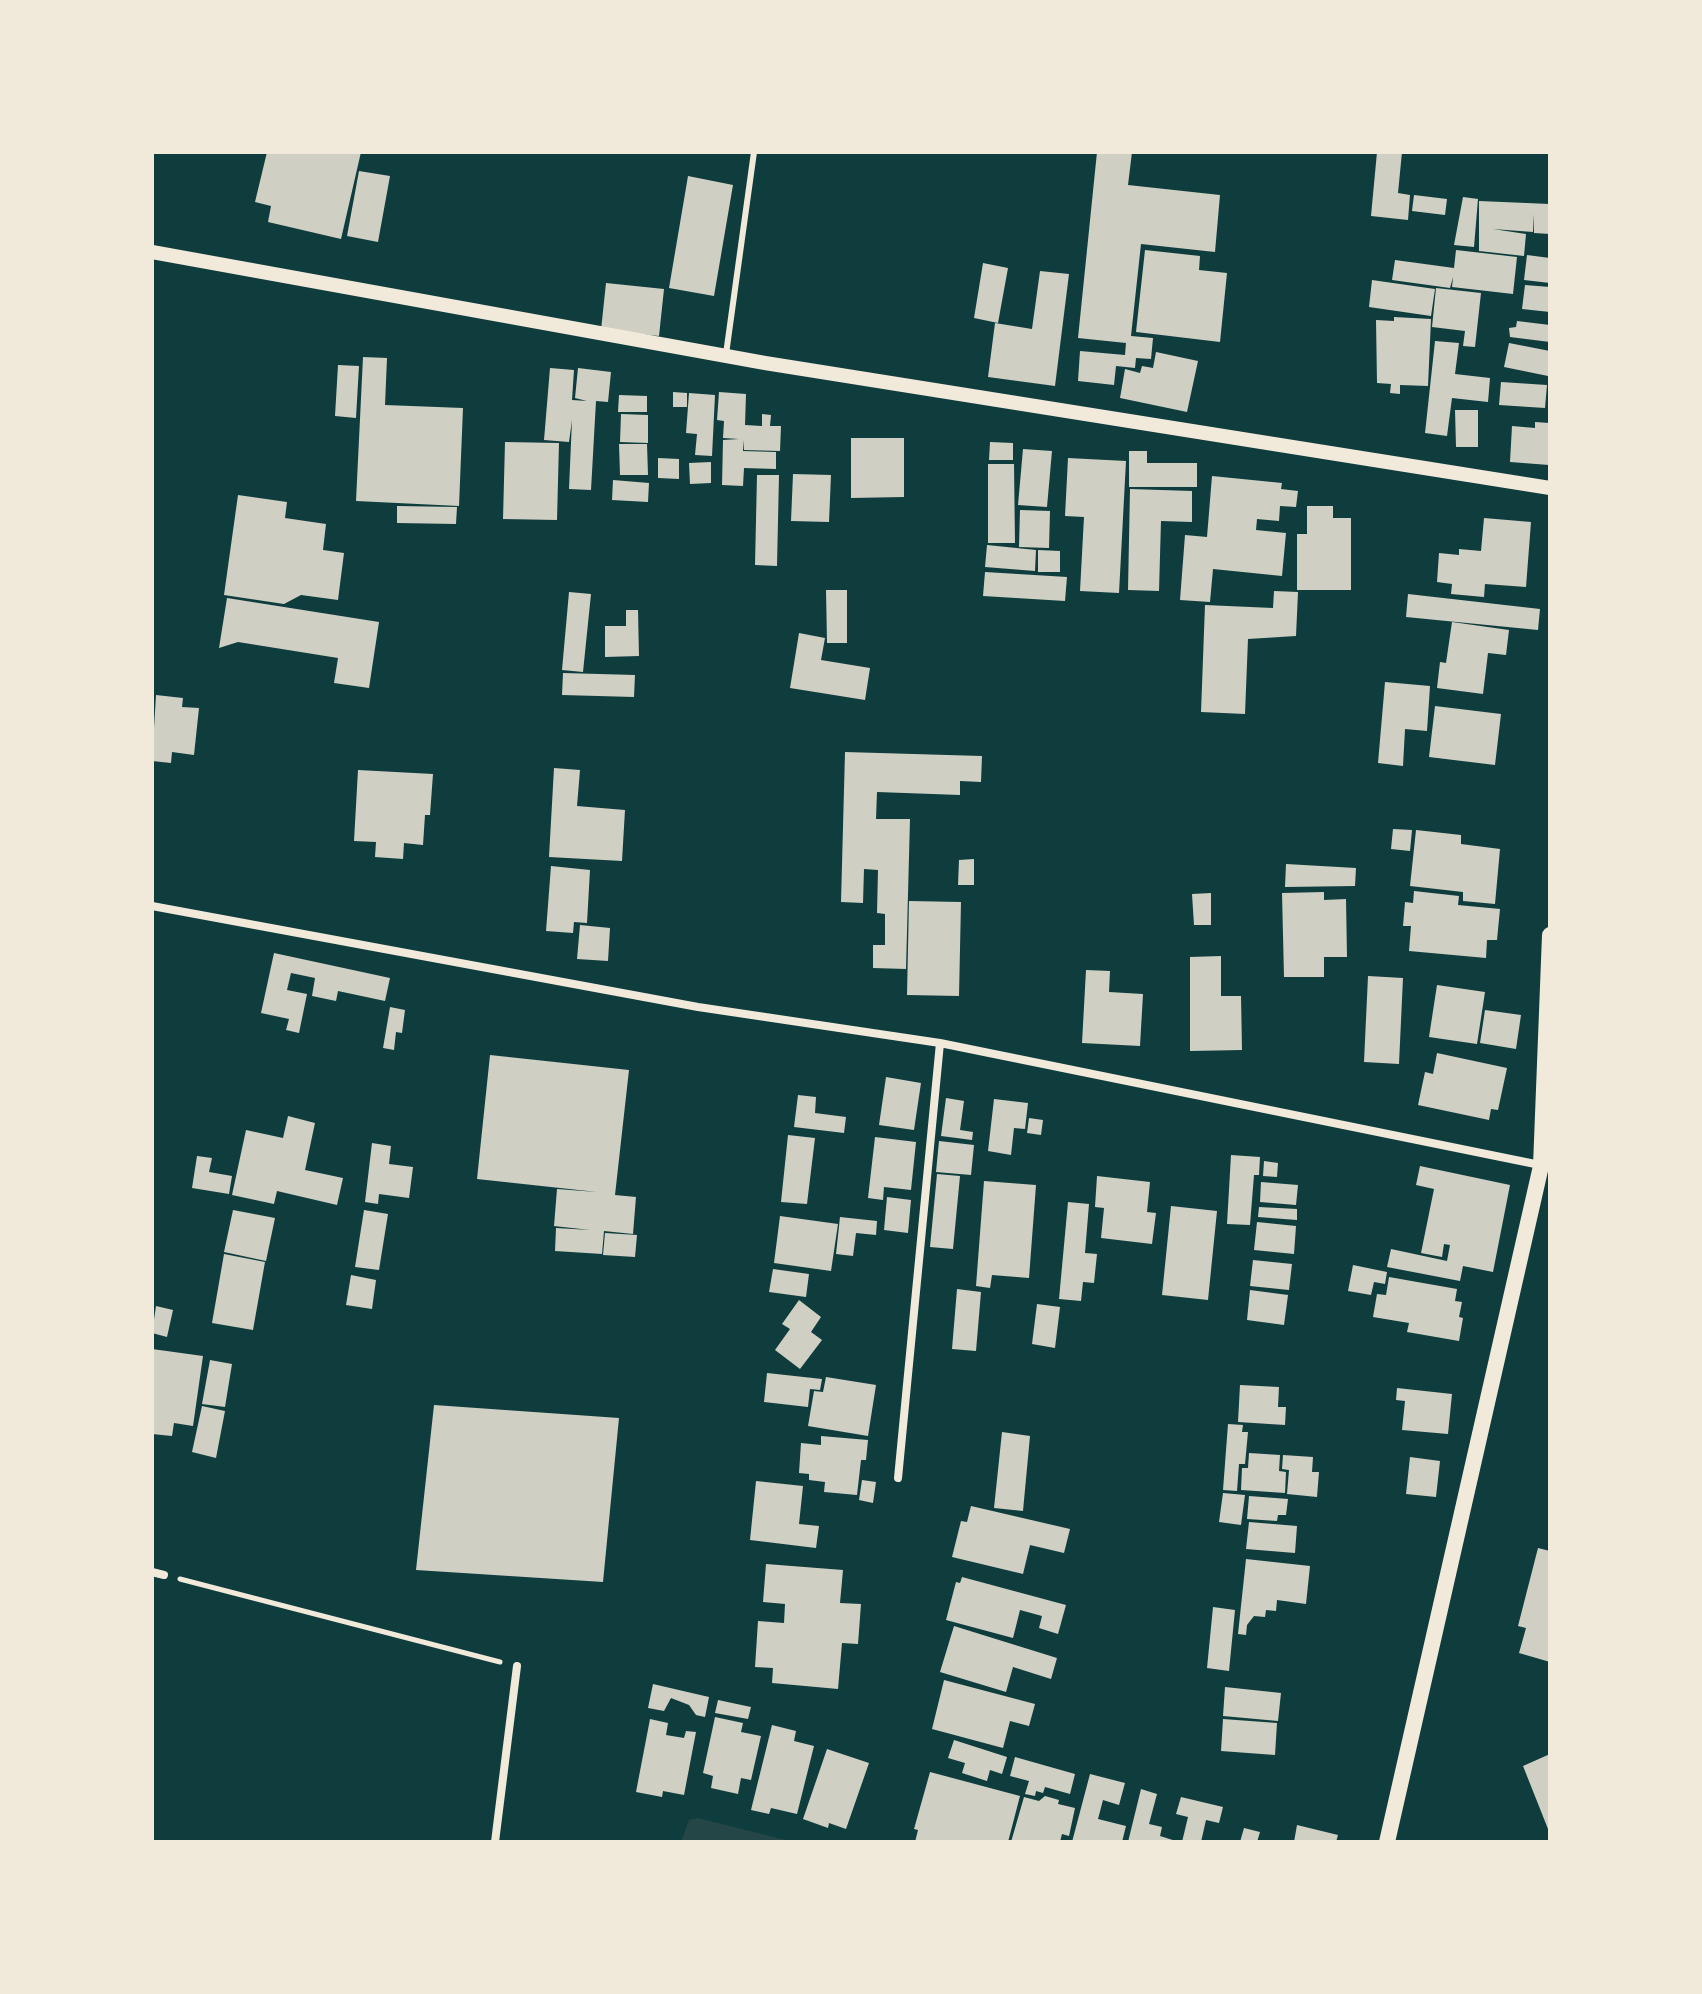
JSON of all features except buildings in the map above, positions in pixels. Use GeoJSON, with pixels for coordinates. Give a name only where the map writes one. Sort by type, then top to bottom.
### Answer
{"type":"FeatureCollection","features":[{"type":"Feature","properties":{"kind":"main road"},"geometry":{"type":"LineString","coordinates":[[1387,1842],[1546,1167],[1550,935]]}},
{"type":"Feature","properties":{"kind":"street"},"geometry":{"type":"LineString","coordinates":[[152,252],[725,355],[1550,488]]}},
{"type":"Feature","properties":{"kind":"street"},"geometry":{"type":"LineString","coordinates":[[152,906],[698,1007],[940,1043],[1546,1167]]}},
{"type":"Feature","properties":{"kind":"street"},"geometry":{"type":"LineString","coordinates":[[898,1478],[940,1043]]}},
{"type":"Feature","properties":{"kind":"street"},"geometry":{"type":"LineString","coordinates":[[152,1572],[164,1575]]}},
{"type":"Feature","properties":{"kind":"street"},"geometry":{"type":"LineString","coordinates":[[495,1842],[517,1666]]}},
{"type":"Feature","properties":{"kind":"lane"},"geometry":{"type":"LineString","coordinates":[[725,355],[754,152]]}},
{"type":"Feature","properties":{"kind":"path"},"geometry":{"type":"LineString","coordinates":[[164,1575],[517,1666]]}},
{"type":"Feature","properties":{"kind":"shaded area"},"geometry":{"type":"Polygon","coordinates":[[[698,1818],[794,1842],[681,1842],[689,1820],[698,1818]]]}}]}
